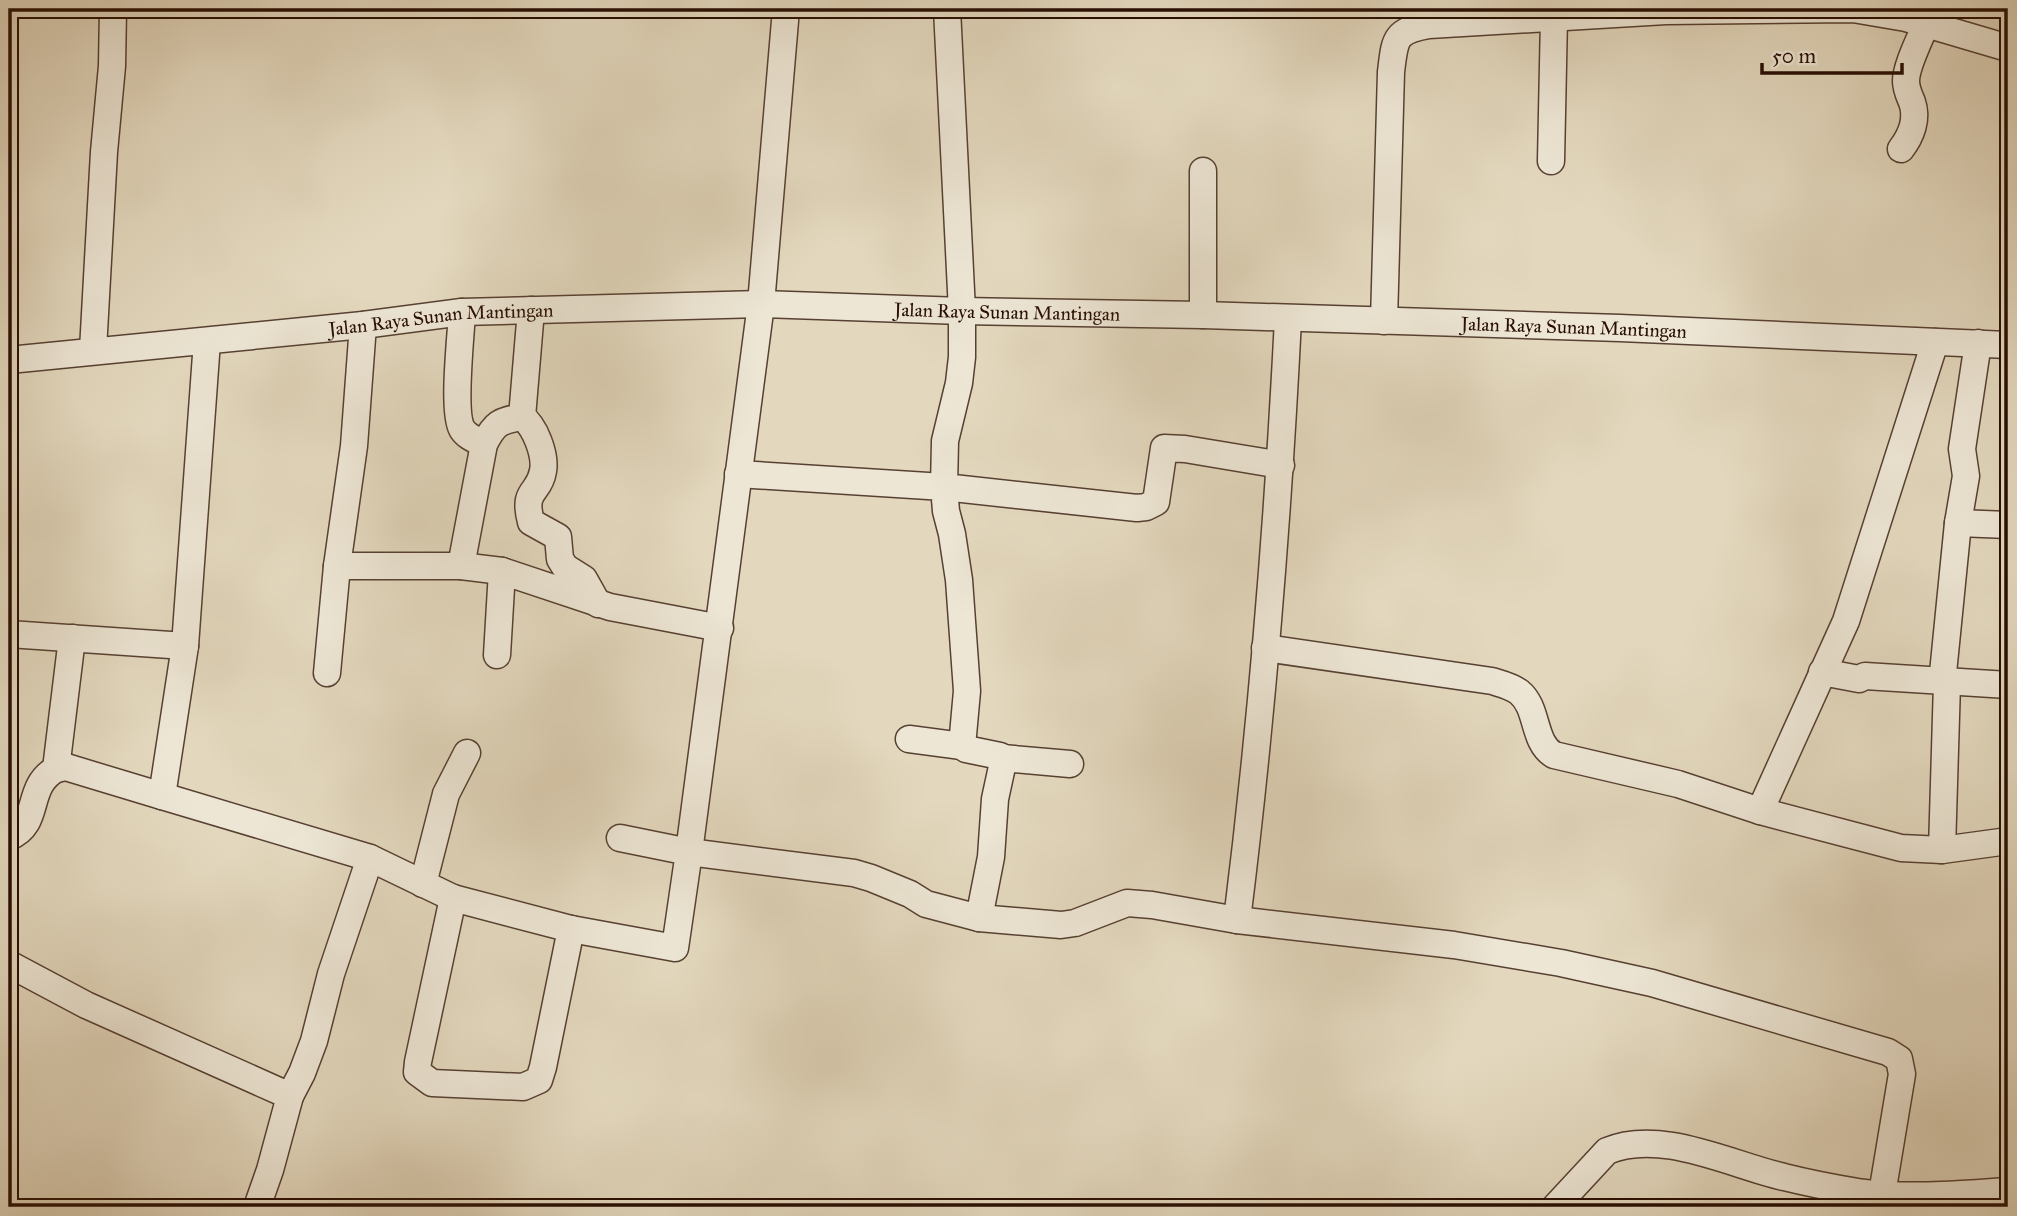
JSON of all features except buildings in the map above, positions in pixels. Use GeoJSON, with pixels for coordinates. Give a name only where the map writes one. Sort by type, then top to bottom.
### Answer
{"type":"FeatureCollection","features":[{"type":"Feature","properties":{"kind":"street"},"geometry":{"type":"LineString","coordinates":[[93,350],[104,152],[112,66],[113,9]]}},
{"type":"Feature","properties":{"kind":"street"},"geometry":{"type":"LineString","coordinates":[[9,837],[20,832],[27,823],[39,783],[55,769],[66,767],[370,858],[453,898],[571,929],[675,948],[720,628],[761,303],[786,9]]}},
{"type":"Feature","properties":{"kind":"street"},"geometry":{"type":"LineString","coordinates":[[947,9],[962,357],[959,383],[945,442],[944,487],[959,580],[966,677],[962,746]]}},
{"type":"Feature","properties":{"kind":"street"},"geometry":{"type":"LineString","coordinates":[[1384,321],[1391,72],[1396,43],[1408,28],[1666,11],[1853,9],[1926,24],[2008,48]]}},
{"type":"Feature","properties":{"kind":"street"},"geometry":{"type":"LineString","coordinates":[[1551,161],[1554,18]]}},
{"type":"Feature","properties":{"kind":"street"},"geometry":{"type":"LineString","coordinates":[[1901,149],[1909,139],[1913,127],[1913,106],[1905,78],[1926,24]]}},
{"type":"Feature","properties":{"kind":"street"},"geometry":{"type":"LineString","coordinates":[[1203,171],[1203,315]]}},
{"type":"Feature","properties":{"kind":"street","name":"Jalan Raya Sunan Mantingan"},"geometry":{"type":"LineString","coordinates":[[9,360],[363,325],[462,312],[761,303],[962,312],[1203,315],[1384,321],[2008,345]]}},
{"type":"Feature","properties":{"kind":"street"},"geometry":{"type":"LineString","coordinates":[[531,310],[522,417],[535,430],[544,470],[530,493],[528,506],[531,522],[558,537],[560,559],[565,567],[584,579],[598,604]]}},
{"type":"Feature","properties":{"kind":"street"},"geometry":{"type":"LineString","coordinates":[[462,312],[457,406],[460,425],[470,437],[484,444]]}},
{"type":"Feature","properties":{"kind":"street"},"geometry":{"type":"LineString","coordinates":[[1237,920],[1255,776],[1280,465],[1288,319]]}},
{"type":"Feature","properties":{"kind":"street"},"geometry":{"type":"LineString","coordinates":[[327,673],[337,566],[354,446],[363,325]]}},
{"type":"Feature","properties":{"kind":"street"},"geometry":{"type":"LineString","coordinates":[[162,796],[185,646],[206,341]]}},
{"type":"Feature","properties":{"kind":"street"},"geometry":{"type":"LineString","coordinates":[[1760,811],[1846,621],[1935,342]]}},
{"type":"Feature","properties":{"kind":"street"},"geometry":{"type":"LineString","coordinates":[[1942,850],[1947,683],[1943,673],[1958,523],[1966,477],[1962,449],[1978,343]]}},
{"type":"Feature","properties":{"kind":"street"},"geometry":{"type":"LineString","coordinates":[[461,566],[484,444],[500,421],[522,417]]}},
{"type":"Feature","properties":{"kind":"street"},"geometry":{"type":"LineString","coordinates":[[738,474],[944,487],[1137,508],[1156,502],[1164,448],[1280,465]]}},
{"type":"Feature","properties":{"kind":"street"},"geometry":{"type":"LineString","coordinates":[[1958,523],[2008,526]]}},
{"type":"Feature","properties":{"kind":"street"},"geometry":{"type":"LineString","coordinates":[[337,566],[461,566],[502,571],[598,604],[720,628]]}},
{"type":"Feature","properties":{"kind":"street"},"geometry":{"type":"LineString","coordinates":[[497,656],[502,571]]}},
{"type":"Feature","properties":{"kind":"street"},"geometry":{"type":"LineString","coordinates":[[9,634],[185,646]]}},
{"type":"Feature","properties":{"kind":"street"},"geometry":{"type":"LineString","coordinates":[[55,769],[72,638]]}},
{"type":"Feature","properties":{"kind":"street"},"geometry":{"type":"LineString","coordinates":[[1265,648],[1492,681],[1518,692],[1527,701],[1543,745],[1554,755],[1678,784],[1760,811],[1901,848],[1942,850],[2008,841],[2008,834]]}},
{"type":"Feature","properties":{"kind":"street"},"geometry":{"type":"LineString","coordinates":[[1822,672],[1860,679],[1865,677],[2008,685]]}},
{"type":"Feature","properties":{"kind":"street"},"geometry":{"type":"LineString","coordinates":[[909,739],[962,746],[964,749],[995,754],[1002,758],[1070,764]]}},
{"type":"Feature","properties":{"kind":"street"},"geometry":{"type":"LineString","coordinates":[[423,884],[446,794],[467,753]]}},
{"type":"Feature","properties":{"kind":"street"},"geometry":{"type":"LineString","coordinates":[[979,918],[991,857],[995,799],[1003,768],[1002,758]]}},
{"type":"Feature","properties":{"kind":"street"},"geometry":{"type":"LineString","coordinates":[[620,838],[689,852],[854,873],[910,894],[926,904],[979,918],[1061,925],[1075,923],[1106,909],[1127,904],[1152,905],[1237,920],[1454,945],[1561,963],[1652,983],[1888,1052],[1899,1059],[1902,1074],[1882,1194]]}},
{"type":"Feature","properties":{"kind":"street"},"geometry":{"type":"LineString","coordinates":[[257,1207],[290,1096],[314,1041],[331,974],[370,858]]}},
{"type":"Feature","properties":{"kind":"street"},"geometry":{"type":"LineString","coordinates":[[453,898],[418,1062],[417,1072],[432,1083],[523,1087],[539,1080],[571,929]]}},
{"type":"Feature","properties":{"kind":"street"},"geometry":{"type":"LineString","coordinates":[[9,964],[86,1005],[290,1096]]}},
{"type":"Feature","properties":{"kind":"street"},"geometry":{"type":"LineString","coordinates":[[1555,1207],[1607,1151],[1637,1144],[1675,1146],[1784,1177],[1882,1194],[1912,1197],[2008,1191]]}}]}
